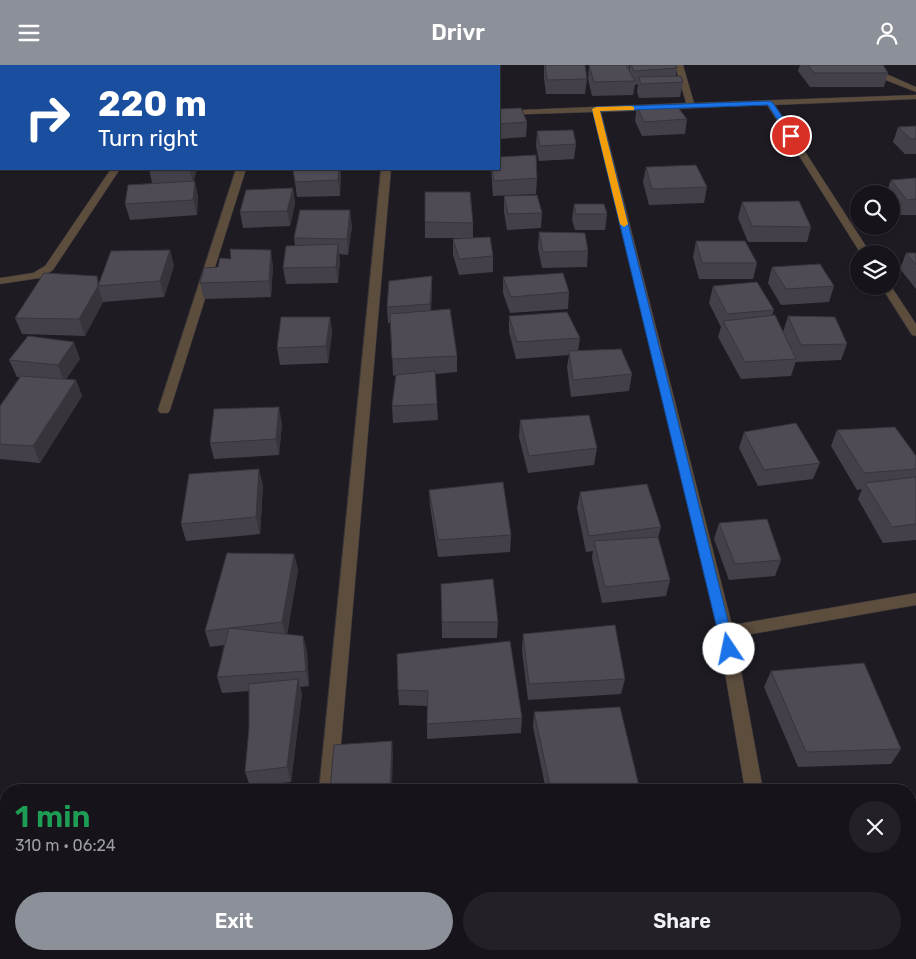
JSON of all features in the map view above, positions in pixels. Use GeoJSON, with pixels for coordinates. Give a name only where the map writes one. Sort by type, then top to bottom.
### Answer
{"type":"FeatureCollection","features":[{"type":"Feature","properties":{"kind":"street"},"geometry":{"type":"LineString","coordinates":[[679,65],[691,106]]}},
{"type":"Feature","properties":{"kind":"street"},"geometry":{"type":"LineString","coordinates":[[874,65],[880,75],[916,90]]}},
{"type":"Feature","properties":{"kind":"street"},"geometry":{"type":"LineString","coordinates":[[500,113],[916,97]]}},
{"type":"Feature","properties":{"kind":"street"},"geometry":{"type":"LineString","coordinates":[[770,103],[860,245]]}},
{"type":"Feature","properties":{"kind":"street"},"geometry":{"type":"LineString","coordinates":[[596,109],[726,631],[753,784]]}},
{"type":"Feature","properties":{"kind":"street"},"geometry":{"type":"LineString","coordinates":[[0,281],[36,276],[49,268],[114,170]]}},
{"type":"Feature","properties":{"kind":"street"},"geometry":{"type":"LineString","coordinates":[[164,409],[241,170]]}},
{"type":"Feature","properties":{"kind":"street"},"geometry":{"type":"LineString","coordinates":[[329,784],[386,170]]}},
{"type":"Feature","properties":{"kind":"street"},"geometry":{"type":"LineString","coordinates":[[892,295],[916,333]]}},
{"type":"Feature","properties":{"kind":"street"},"geometry":{"type":"LineString","coordinates":[[726,631],[916,599]]}},
{"type":"Feature","properties":{"kind":"building"},"geometry":{"type":"Polygon","coordinates":[[[545,65],[585,65],[587,79],[547,80],[545,65]]]}},
{"type":"Feature","properties":{"kind":"building"},"geometry":{"type":"Polygon","coordinates":[[[589,65],[626,65],[635,81],[594,82],[589,65]]]}},
{"type":"Feature","properties":{"kind":"building"},"geometry":{"type":"Polygon","coordinates":[[[631,65],[676,65],[677,68],[634,71],[631,65]]]}},
{"type":"Feature","properties":{"kind":"building"},"geometry":{"type":"Polygon","coordinates":[[[808,65],[883,65],[888,73],[814,73],[808,65]]]}},
{"type":"Feature","properties":{"kind":"building"},"geometry":{"type":"Polygon","coordinates":[[[681,76],[683,82],[641,84],[639,77],[681,76]]]}},
{"type":"Feature","properties":{"kind":"building"},"geometry":{"type":"Polygon","coordinates":[[[676,105],[687,119],[644,122],[637,106],[676,105]]]}},
{"type":"Feature","properties":{"kind":"building"},"geometry":{"type":"Polygon","coordinates":[[[521,108],[527,122],[500,124],[500,109],[521,108]]]}},
{"type":"Feature","properties":{"kind":"building"},"geometry":{"type":"Polygon","coordinates":[[[916,126],[916,139],[911,139],[898,127],[916,126]]]}},
{"type":"Feature","properties":{"kind":"building"},"geometry":{"type":"Polygon","coordinates":[[[573,130],[576,144],[540,146],[537,131],[573,130]]]}},
{"type":"Feature","properties":{"kind":"building"},"geometry":{"type":"Polygon","coordinates":[[[536,155],[537,178],[494,181],[492,170],[500,170],[500,157],[536,155]]]}},
{"type":"Feature","properties":{"kind":"building"},"geometry":{"type":"Polygon","coordinates":[[[696,165],[707,187],[652,189],[646,167],[696,165]]]}},
{"type":"Feature","properties":{"kind":"building"},"geometry":{"type":"Polygon","coordinates":[[[293,170],[339,170],[338,180],[295,182],[293,170]]]}},
{"type":"Feature","properties":{"kind":"building"},"geometry":{"type":"Polygon","coordinates":[[[916,178],[916,199],[907,200],[900,191],[900,185],[895,185],[891,180],[916,178]]]}},
{"type":"Feature","properties":{"kind":"building"},"geometry":{"type":"Polygon","coordinates":[[[195,181],[193,200],[125,204],[128,185],[195,181]]]}},
{"type":"Feature","properties":{"kind":"building"},"geometry":{"type":"Polygon","coordinates":[[[293,188],[287,211],[240,212],[246,190],[293,188]]]}},
{"type":"Feature","properties":{"kind":"building"},"geometry":{"type":"Polygon","coordinates":[[[425,192],[470,192],[473,223],[425,222],[425,192]]]}},
{"type":"Feature","properties":{"kind":"building"},"geometry":{"type":"Polygon","coordinates":[[[537,195],[542,213],[508,214],[504,196],[537,195]]]}},
{"type":"Feature","properties":{"kind":"building"},"geometry":{"type":"Polygon","coordinates":[[[799,201],[811,227],[752,226],[742,202],[799,201]]]}},
{"type":"Feature","properties":{"kind":"building"},"geometry":{"type":"Polygon","coordinates":[[[574,204],[604,204],[607,214],[576,214],[574,204]]]}},
{"type":"Feature","properties":{"kind":"building"},"geometry":{"type":"Polygon","coordinates":[[[300,210],[350,210],[347,239],[294,238],[300,210]]]}},
{"type":"Feature","properties":{"kind":"building"},"geometry":{"type":"Polygon","coordinates":[[[539,232],[585,233],[588,251],[543,252],[539,232]]]}},
{"type":"Feature","properties":{"kind":"building"},"geometry":{"type":"Polygon","coordinates":[[[490,237],[493,256],[459,259],[453,239],[490,237]]]}},
{"type":"Feature","properties":{"kind":"building"},"geometry":{"type":"Polygon","coordinates":[[[696,241],[745,241],[757,263],[702,263],[696,241]]]}},
{"type":"Feature","properties":{"kind":"building"},"geometry":{"type":"Polygon","coordinates":[[[338,244],[336,267],[283,268],[286,246],[338,244]]]}},
{"type":"Feature","properties":{"kind":"building"},"geometry":{"type":"Polygon","coordinates":[[[230,249],[271,250],[269,281],[200,283],[204,268],[218,267],[220,258],[231,259],[230,249]]]}},
{"type":"Feature","properties":{"kind":"building"},"geometry":{"type":"Polygon","coordinates":[[[170,250],[160,281],[98,286],[111,251],[170,250]]]}},
{"type":"Feature","properties":{"kind":"building"},"geometry":{"type":"Polygon","coordinates":[[[906,253],[916,253],[916,265],[906,253]]]}},
{"type":"Feature","properties":{"kind":"building"},"geometry":{"type":"Polygon","coordinates":[[[820,264],[834,286],[786,289],[772,267],[820,264]]]}},
{"type":"Feature","properties":{"kind":"building"},"geometry":{"type":"Polygon","coordinates":[[[44,273],[97,276],[98,286],[79,319],[15,318],[44,273]]]}},
{"type":"Feature","properties":{"kind":"building"},"geometry":{"type":"Polygon","coordinates":[[[563,273],[569,292],[511,297],[503,277],[563,273]]]}},
{"type":"Feature","properties":{"kind":"building"},"geometry":{"type":"Polygon","coordinates":[[[432,276],[430,304],[387,307],[389,281],[432,276]]]}},
{"type":"Feature","properties":{"kind":"building"},"geometry":{"type":"Polygon","coordinates":[[[757,282],[774,310],[727,314],[713,286],[757,282]]]}},
{"type":"Feature","properties":{"kind":"building"},"geometry":{"type":"Polygon","coordinates":[[[450,309],[457,356],[392,359],[390,314],[450,309]]]}},
{"type":"Feature","properties":{"kind":"building"},"geometry":{"type":"Polygon","coordinates":[[[567,312],[580,338],[517,342],[509,316],[567,312]]]}},
{"type":"Feature","properties":{"kind":"building"},"geometry":{"type":"Polygon","coordinates":[[[775,315],[796,359],[745,362],[723,321],[775,315]]]}},
{"type":"Feature","properties":{"kind":"building"},"geometry":{"type":"Polygon","coordinates":[[[788,316],[835,317],[847,344],[801,345],[788,316]]]}},
{"type":"Feature","properties":{"kind":"building"},"geometry":{"type":"Polygon","coordinates":[[[281,317],[330,317],[326,346],[277,348],[281,317]]]}},
{"type":"Feature","properties":{"kind":"building"},"geometry":{"type":"Polygon","coordinates":[[[28,336],[74,342],[58,365],[9,360],[28,336]]]}},
{"type":"Feature","properties":{"kind":"building"},"geometry":{"type":"Polygon","coordinates":[[[621,349],[632,374],[573,380],[569,351],[621,349]]]}},
{"type":"Feature","properties":{"kind":"building"},"geometry":{"type":"Polygon","coordinates":[[[435,371],[437,404],[392,406],[396,375],[435,371]]]}},
{"type":"Feature","properties":{"kind":"building"},"geometry":{"type":"Polygon","coordinates":[[[21,376],[76,380],[33,446],[0,444],[0,406],[21,376]]]}},
{"type":"Feature","properties":{"kind":"building"},"geometry":{"type":"Polygon","coordinates":[[[279,407],[276,439],[210,443],[214,409],[279,407]]]}},
{"type":"Feature","properties":{"kind":"building"},"geometry":{"type":"Polygon","coordinates":[[[589,415],[597,448],[529,456],[520,420],[589,415]]]}},
{"type":"Feature","properties":{"kind":"building"},"geometry":{"type":"Polygon","coordinates":[[[796,423],[820,463],[764,470],[744,432],[796,423]]]}},
{"type":"Feature","properties":{"kind":"building"},"geometry":{"type":"Polygon","coordinates":[[[895,427],[916,456],[916,469],[864,473],[837,430],[895,427]]]}},
{"type":"Feature","properties":{"kind":"building"},"geometry":{"type":"Polygon","coordinates":[[[259,469],[256,517],[181,524],[189,474],[259,469]]]}},
{"type":"Feature","properties":{"kind":"building"},"geometry":{"type":"Polygon","coordinates":[[[916,477],[916,524],[892,527],[865,483],[916,477]]]}},
{"type":"Feature","properties":{"kind":"building"},"geometry":{"type":"Polygon","coordinates":[[[503,482],[511,535],[438,540],[429,490],[503,482]]]}},
{"type":"Feature","properties":{"kind":"building"},"geometry":{"type":"Polygon","coordinates":[[[647,484],[661,527],[589,536],[580,492],[647,484]]]}},
{"type":"Feature","properties":{"kind":"building"},"geometry":{"type":"Polygon","coordinates":[[[767,519],[781,560],[735,564],[719,523],[767,519]]]}},
{"type":"Feature","properties":{"kind":"building"},"geometry":{"type":"Polygon","coordinates":[[[658,537],[670,580],[605,587],[594,541],[658,537]]]}},
{"type":"Feature","properties":{"kind":"building"},"geometry":{"type":"Polygon","coordinates":[[[227,553],[294,554],[282,622],[205,631],[227,553]]]}},
{"type":"Feature","properties":{"kind":"building"},"geometry":{"type":"Polygon","coordinates":[[[493,579],[498,622],[442,622],[441,584],[493,579]]]}},
{"type":"Feature","properties":{"kind":"building"},"geometry":{"type":"Polygon","coordinates":[[[615,625],[625,679],[529,684],[523,634],[615,625]]]}},
{"type":"Feature","properties":{"kind":"building"},"geometry":{"type":"Polygon","coordinates":[[[229,628],[303,636],[306,671],[217,677],[229,628]]]}},
{"type":"Feature","properties":{"kind":"building"},"geometry":{"type":"Polygon","coordinates":[[[510,641],[522,718],[427,724],[428,691],[398,690],[397,654],[510,641]]]}},
{"type":"Feature","properties":{"kind":"building"},"geometry":{"type":"Polygon","coordinates":[[[864,663],[901,749],[806,752],[771,671],[864,663]]]}},
{"type":"Feature","properties":{"kind":"building"},"geometry":{"type":"Polygon","coordinates":[[[298,679],[287,767],[245,772],[249,728],[249,684],[298,679]]]}},
{"type":"Feature","properties":{"kind":"building"},"geometry":{"type":"Polygon","coordinates":[[[620,707],[639,784],[550,784],[534,712],[620,707]]]}},
{"type":"Feature","properties":{"kind":"building"},"geometry":{"type":"Polygon","coordinates":[[[392,741],[390,784],[331,784],[334,745],[392,741]]]}},
{"type":"Feature","properties":{"kind":"slow traffic"},"geometry":{"type":"LineString","coordinates":[[624,224],[596,109],[631,108]]}},
{"type":"Feature","properties":{"kind":"route"},"geometry":{"type":"LineString","coordinates":[[729,649],[596,109],[770,103],[791,136]]}}]}
